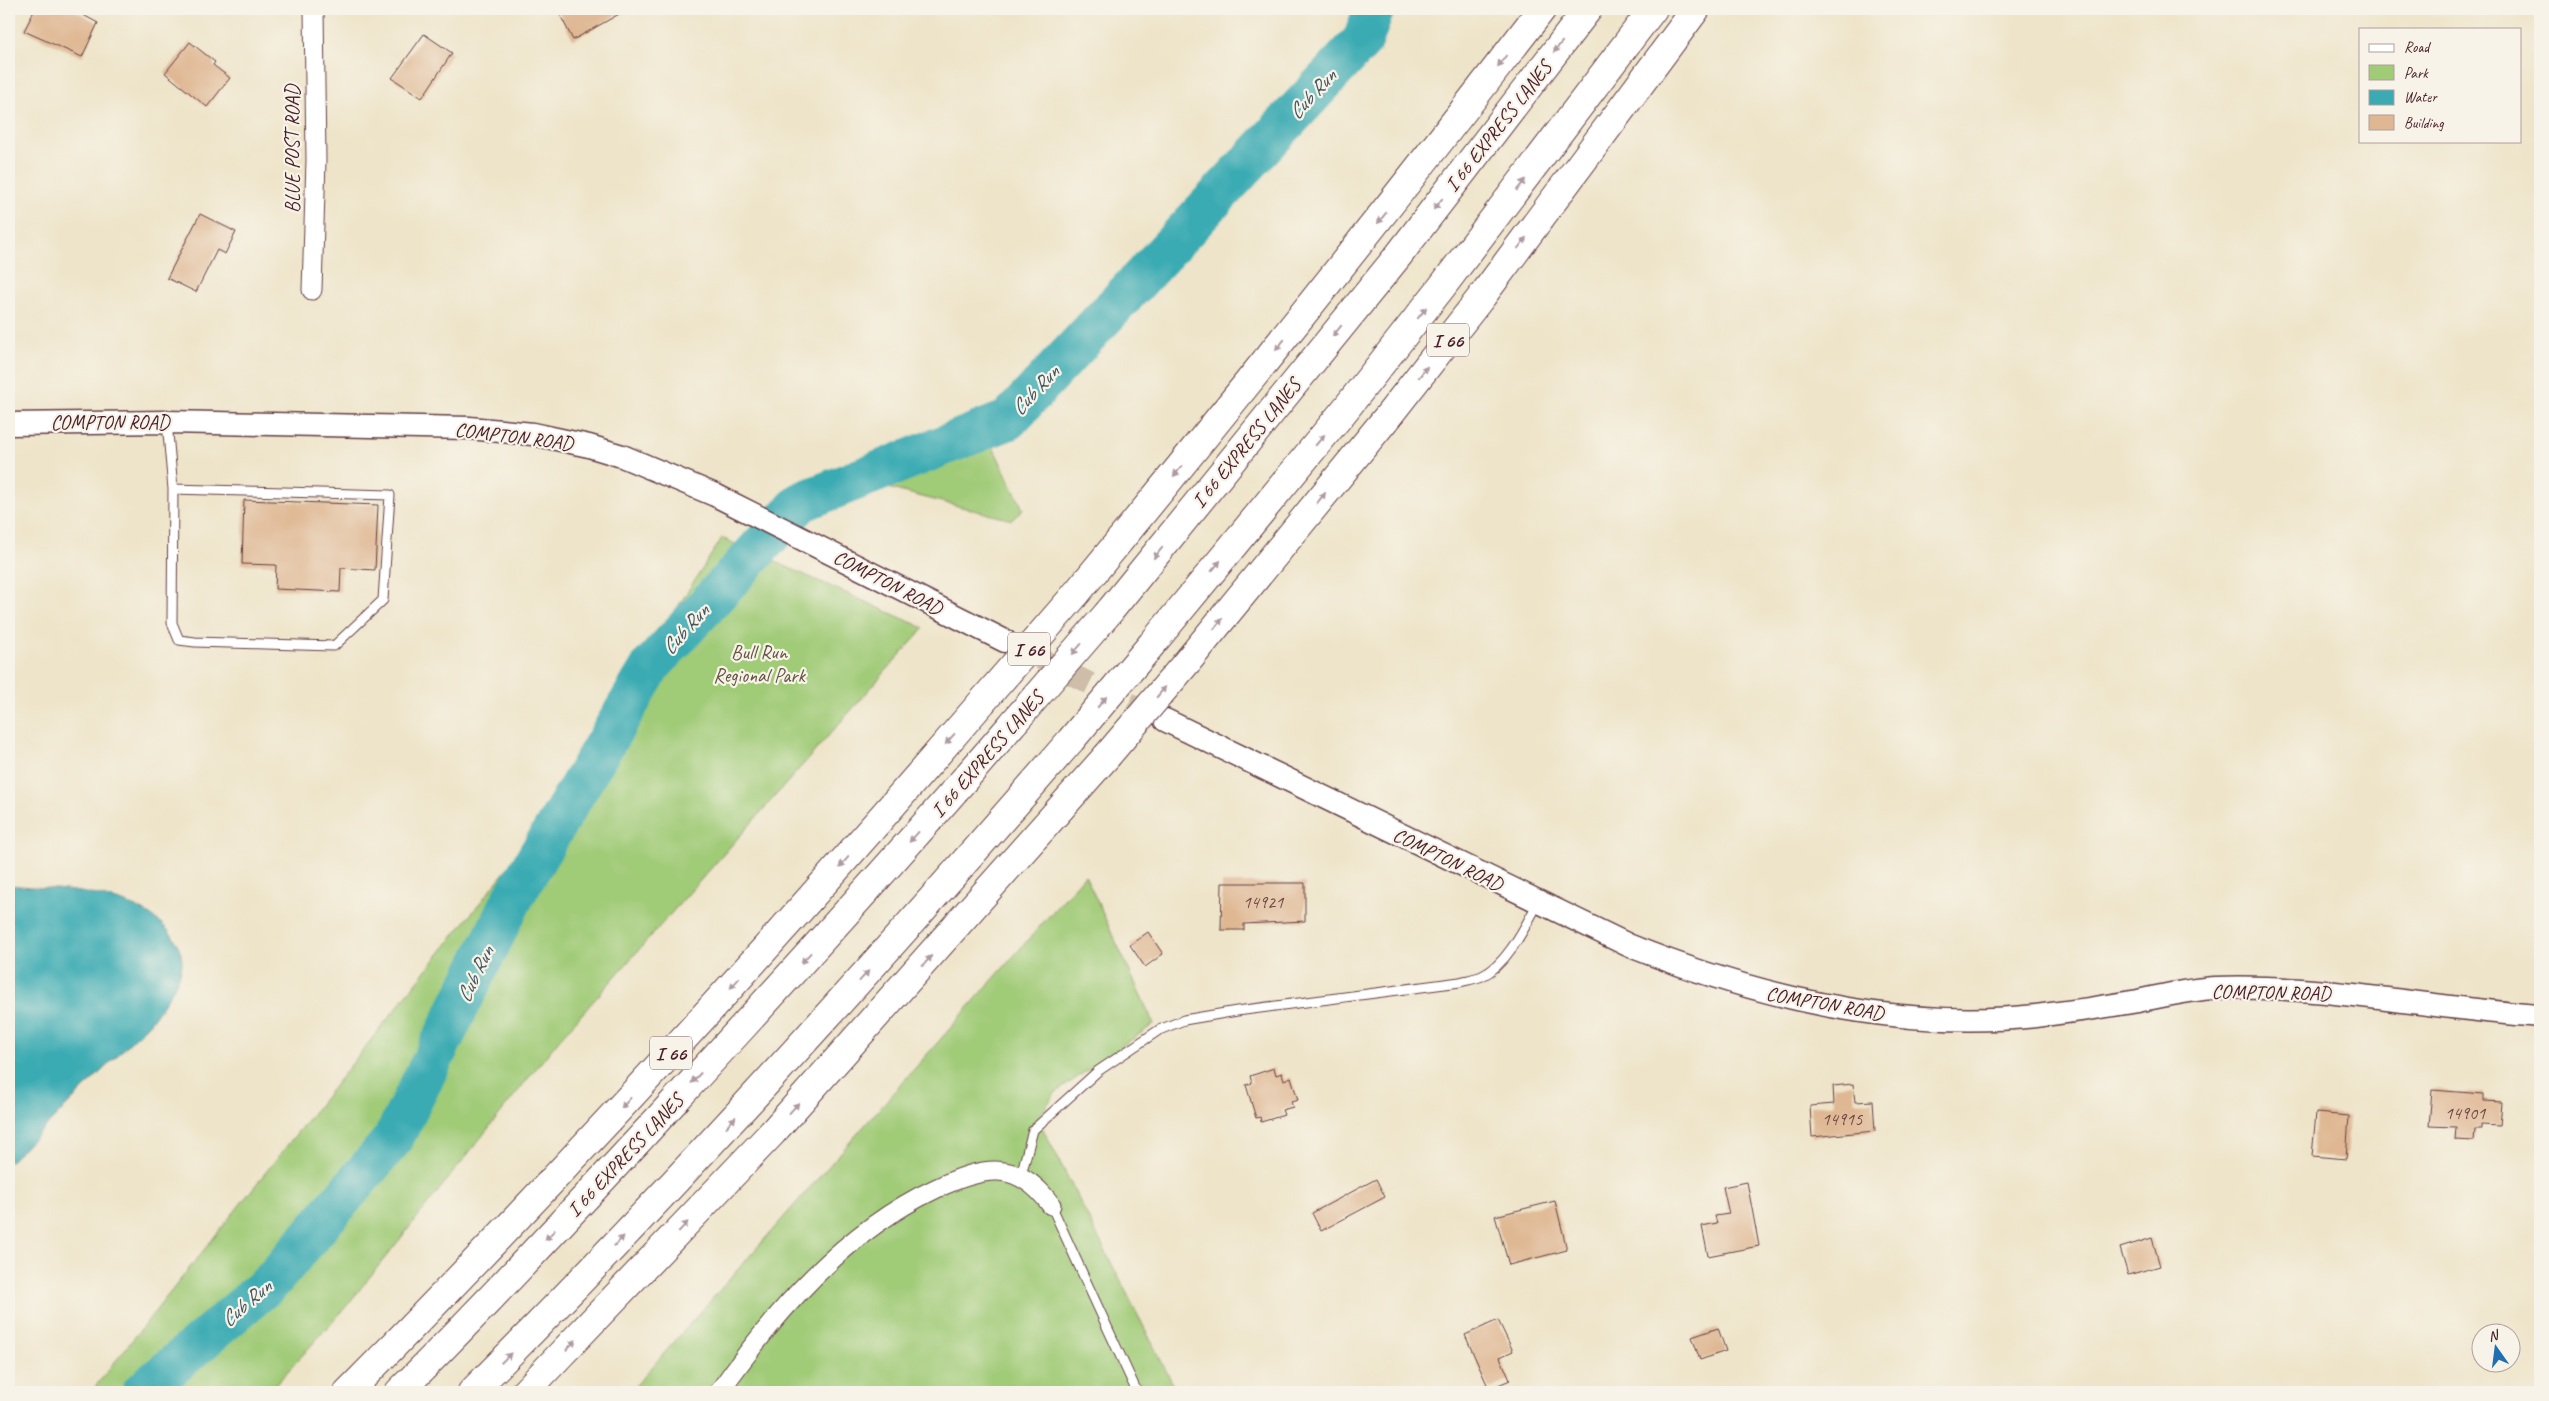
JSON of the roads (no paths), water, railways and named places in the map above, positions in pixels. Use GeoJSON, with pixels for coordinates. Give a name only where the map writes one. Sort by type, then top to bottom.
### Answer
{"type":"FeatureCollection","features":[{"type":"Feature","properties":{"kind":"highway","name":"I 66"},"geometry":{"type":"LineString","coordinates":[[348,1392],[615,1115],[824,885],[1075,595],[1232,405],[1385,214],[1542,9]]}},
{"type":"Feature","properties":{"kind":"highway","name":"I 66 EXPRESS LANES"},"geometry":{"type":"LineString","coordinates":[[399,1392],[577,1207],[726,1046],[879,876],[1109,612],[1398,256],[1588,9]]}},
{"type":"Feature","properties":{"kind":"highway"},"geometry":{"type":"LineString","coordinates":[[472,1392],[701,1155],[929,903],[1152,644],[1344,412],[1534,169],[1653,9]]}},
{"type":"Feature","properties":{"kind":"highway","name":"I 66"},"geometry":{"type":"LineString","coordinates":[[525,1392],[772,1134],[1107,756],[1187,662],[1483,296],[1696,9]]}},
{"type":"Feature","properties":{"kind":"street","name":"BLUE POST ROAD"},"geometry":{"type":"LineString","coordinates":[[312,290],[316,160],[314,9]]}},
{"type":"Feature","properties":{"kind":"street","name":"COMPTON ROAD"},"geometry":{"type":"LineString","coordinates":[[9,424],[167,422],[469,428],[534,434],[622,456],[714,496],[1005,641]]}},
{"type":"Feature","properties":{"kind":"street","name":"COMPTON ROAD"},"geometry":{"type":"LineString","coordinates":[[1165,720],[1538,903],[1628,945],[1684,968],[1768,993],[1827,1006],[1893,1015],[1968,1018],[2034,1016],[2213,988],[2256,988],[2340,994],[2498,1013],[2540,1016]]}},
{"type":"Feature","properties":{"kind":"street"},"geometry":{"type":"LineString","coordinates":[[719,1392],[745,1355],[790,1302],[827,1263],[890,1212],[953,1180],[976,1173],[1003,1169],[1021,1175],[1034,1183],[1051,1205]]}},
{"type":"Feature","properties":{"kind":"lane"},"geometry":{"type":"LineString","coordinates":[[167,422],[173,489],[172,623],[179,640],[334,646],[383,600],[390,495],[173,489]]}},
{"type":"Feature","properties":{"kind":"lane"},"geometry":{"type":"LineString","coordinates":[[1021,1175],[1034,1130],[1098,1071],[1159,1030],[1184,1020],[1237,1011],[1460,982],[1483,976],[1495,967],[1507,953],[1521,934],[1538,903]]}},
{"type":"Feature","properties":{"kind":"lane"},"geometry":{"type":"LineString","coordinates":[[1051,1205],[1137,1392]]}},
{"type":"Feature","properties":{"kind":"water"},"geometry":{"type":"Polygon","coordinates":[[[9,885],[99,895],[121,901],[142,910],[160,922],[174,938],[180,949],[182,962],[176,984],[150,1023],[9,1163],[9,885]]]}},
{"type":"Feature","properties":{"kind":"waterway","name":"Cub Run"},"geometry":{"type":"LineString","coordinates":[[142,1392],[271,1282],[393,1139],[514,896],[651,666],[801,502],[1008,420],[1363,40],[1374,9]]}},
{"type":"Feature","properties":{"kind":"tunnel"},"geometry":{"type":"LineString","coordinates":[[1011,644],[1159,718]]}},
{"type":"Feature","properties":{"kind":"park label","name":"Bull Run Regional Park"},"geometry":{"type":"Point","coordinates":[759,664]}}]}
